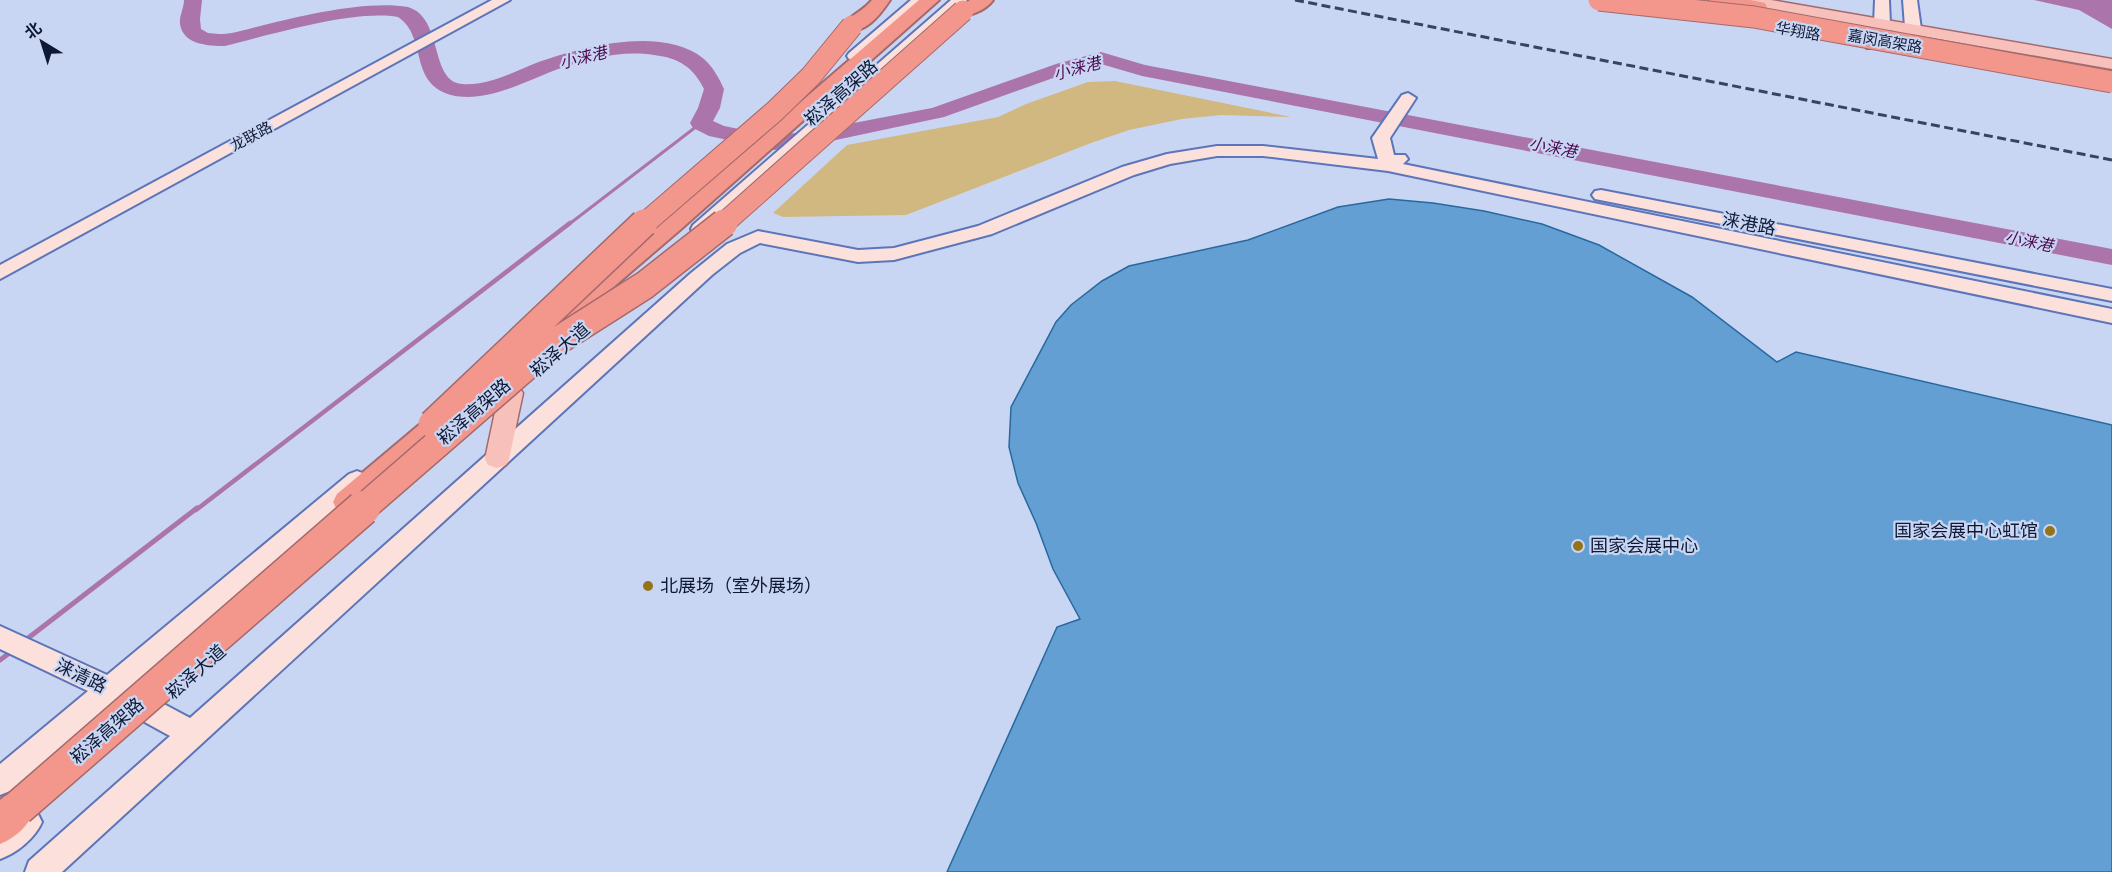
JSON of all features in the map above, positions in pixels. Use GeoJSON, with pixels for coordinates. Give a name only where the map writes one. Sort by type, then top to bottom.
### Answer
{"type":"FeatureCollection","features":[{"type":"Feature","properties":{"kind":"highway"},"geometry":{"type":"LineString","coordinates":[[348,502],[652,216],[775,111],[811,76],[852,26],[867,0]]}},
{"type":"Feature","properties":{"kind":"highway"},"geometry":{"type":"LineString","coordinates":[[852,26],[871,14],[881,0]]}},
{"type":"Feature","properties":{"kind":"highway","name":"崧泽高架路"},"geometry":{"type":"LineString","coordinates":[[4,808],[348,502],[930,0]]}},
{"type":"Feature","properties":{"kind":"highway","name":"崧泽高架路"},"geometry":{"type":"LineString","coordinates":[[4,808],[551,345],[645,285],[711,235],[961,3],[984,0]]}},
{"type":"Feature","properties":{"kind":"highway"},"geometry":{"type":"LineString","coordinates":[[1599,0],[1752,8]]}},
{"type":"Feature","properties":{"kind":"highway","name":"嘉闵高架路"},"geometry":{"type":"LineString","coordinates":[[1658,0],[1752,8],[2112,70]]}},
{"type":"Feature","properties":{"kind":"highway","name":"嘉闵高架路"},"geometry":{"type":"LineString","coordinates":[[1718,0],[2112,82]]}},
{"type":"Feature","properties":{"kind":"highway"},"geometry":{"type":"LineString","coordinates":[[1732,0],[1752,8]]}},
{"type":"Feature","properties":{"kind":"main road","name":"龙联路"},"geometry":{"type":"LineString","coordinates":[[0,273],[503,0]]}},
{"type":"Feature","properties":{"kind":"main road","name":"崧泽大道"},"geometry":{"type":"LineString","coordinates":[[4,808],[110,689],[695,196],[920,0]]}},
{"type":"Feature","properties":{"kind":"main road","name":"华翔路"},"geometry":{"type":"LineString","coordinates":[[1626,0],[2112,89]]}},
{"type":"Feature","properties":{"kind":"main road"},"geometry":{"type":"LineString","coordinates":[[1872,45],[1882,24],[1882,0]]}},
{"type":"Feature","properties":{"kind":"main road"},"geometry":{"type":"LineString","coordinates":[[1872,45],[1913,29],[1910,0]]}},
{"type":"Feature","properties":{"kind":"main road","name":"崧泽大道"},"geometry":{"type":"LineString","coordinates":[[0,845],[511,393],[961,3]]}},
{"type":"Feature","properties":{"kind":"main road","name":"华翔路"},"geometry":{"type":"LineString","coordinates":[[1752,8],[1882,24],[2112,64]]}},
{"type":"Feature","properties":{"kind":"main road"},"geometry":{"type":"LineString","coordinates":[[1389,166],[1381,138],[1408,98]]}},
{"type":"Feature","properties":{"kind":"main road"},"geometry":{"type":"LineString","coordinates":[[40,872],[726,253],[758,237],[858,256],[894,254],[985,230],[1128,171],[1167,159],[1217,151],[1292,152],[1389,166],[2112,316]]}},
{"type":"Feature","properties":{"kind":"main road","name":"涞港路"},"geometry":{"type":"LineString","coordinates":[[1389,166],[1402,156],[2112,295]]}},
{"type":"Feature","properties":{"kind":"main road"},"geometry":{"type":"LineString","coordinates":[[497,459],[511,393]]}},
{"type":"Feature","properties":{"kind":"main road","name":"涞清路"},"geometry":{"type":"LineString","coordinates":[[0,637],[110,689],[193,734]]}},
{"type":"Feature","properties":{"kind":"shaded area"},"geometry":{"type":"Polygon","coordinates":[[[2034,0],[2112,0],[2112,29],[2079,10],[2034,0]]]}},
{"type":"Feature","properties":{"kind":"shaded area"},"geometry":{"type":"Polygon","coordinates":[[[1115,81],[1291,117],[1221,115],[1182,119],[1129,130],[906,215],[783,217],[773,213],[847,145],[998,117],[1026,104],[1088,82],[1115,81]]]}},
{"type":"Feature","properties":{"kind":"building","name":"国家会展中心"},"geometry":{"type":"Polygon","coordinates":[[[1389,199],[1484,211],[1542,224],[1599,245],[1692,297],[1777,362],[1796,352],[2112,425],[2112,872],[947,872],[1057,627],[1080,619],[1053,569],[1018,483],[1009,447],[1011,407],[1056,322],[1071,305],[1102,281],[1129,266],[1248,240],[1338,207],[1389,199]]]}},
{"type":"Feature","properties":{"kind":"waterway","name":"小涞港"},"geometry":{"type":"LineString","coordinates":[[193,0],[190,19],[192,31],[196,35],[213,40],[225,40],[344,13],[390,9],[404,12],[414,19],[420,29],[437,78],[445,86],[465,91],[488,87],[571,58],[608,49],[645,47],[664,50],[689,58],[701,67],[710,80],[714,89],[709,108],[701,123],[717,131],[774,143],[817,137],[937,113],[1063,68],[1101,58],[1142,70],[2112,257]]}},
{"type":"Feature","properties":{"kind":"waterway"},"geometry":{"type":"LineString","coordinates":[[568,225],[701,123]]}},
{"type":"Feature","properties":{"kind":"waterway"},"geometry":{"type":"LineString","coordinates":[[196,510],[570,223]]}},
{"type":"Feature","properties":{"kind":"waterway"},"geometry":{"type":"LineString","coordinates":[[23,642],[197,508]]}},
{"type":"Feature","properties":{"kind":"waterway"},"geometry":{"type":"LineString","coordinates":[[0,660],[12,651]]}},
{"type":"Feature","properties":{"kind":"railway"},"geometry":{"type":"LineString","coordinates":[[1295,0],[2112,160]]}},
{"type":"Feature","properties":{"kind":"place","name":"国家会展中心虹馆"},"geometry":{"type":"Point","coordinates":[2050,531]}},
{"type":"Feature","properties":{"kind":"place","name":"国家会展中心"},"geometry":{"type":"Point","coordinates":[1578,546]}},
{"type":"Feature","properties":{"kind":"place","name":"北展场（室外展场）"},"geometry":{"type":"Point","coordinates":[648,586]}}]}
